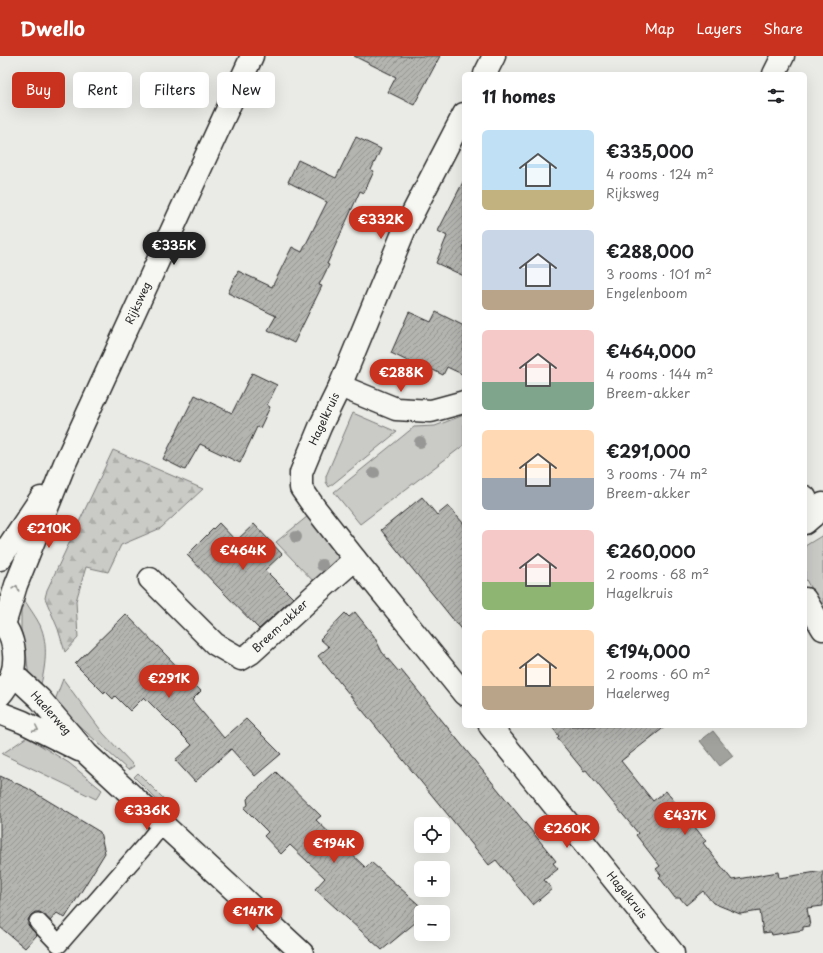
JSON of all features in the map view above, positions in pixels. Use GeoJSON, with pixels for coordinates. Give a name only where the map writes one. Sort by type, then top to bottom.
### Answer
{"type":"FeatureCollection","features":[{"type":"Feature","properties":{"kind":"street","name":"Rijksweg"},"geometry":{"type":"LineString","coordinates":[[2,622],[65,463],[252,56]]}},
{"type":"Feature","properties":{"kind":"street"},"geometry":{"type":"LineString","coordinates":[[486,72],[494,56]]}},
{"type":"Feature","properties":{"kind":"street"},"geometry":{"type":"LineString","coordinates":[[775,72],[783,56]]}},
{"type":"Feature","properties":{"kind":"street","name":"Hagelkruis"},"geometry":{"type":"LineString","coordinates":[[462,118],[406,226],[340,386],[301,472],[301,488],[355,559],[462,692]]}},
{"type":"Feature","properties":{"kind":"street"},"geometry":{"type":"LineString","coordinates":[[340,386],[396,409],[431,411],[462,403]]}},
{"type":"Feature","properties":{"kind":"street","name":"Rijksweg"},"geometry":{"type":"LineString","coordinates":[[0,560],[65,463]]}},
{"type":"Feature","properties":{"kind":"street","name":"Breem-akker"},"geometry":{"type":"LineString","coordinates":[[150,579],[215,644],[241,659],[251,653],[355,559]]}},
{"type":"Feature","properties":{"kind":"street"},"geometry":{"type":"LineString","coordinates":[[807,602],[823,629]]}},
{"type":"Feature","properties":{"kind":"street"},"geometry":{"type":"LineString","coordinates":[[0,695],[8,684],[12,673],[14,660],[14,647],[2,622]]}},
{"type":"Feature","properties":{"kind":"street","name":"Haelerweg"},"geometry":{"type":"LineString","coordinates":[[12,673],[40,699],[87,754],[302,953]]}},
{"type":"Feature","properties":{"kind":"street","name":"Haelerweg"},"geometry":{"type":"LineString","coordinates":[[0,713],[23,722],[87,754]]}},
{"type":"Feature","properties":{"kind":"street","name":"Hagelkruis"},"geometry":{"type":"LineString","coordinates":[[492,728],[673,953]]}},
{"type":"Feature","properties":{"kind":"lane"},"geometry":{"type":"LineString","coordinates":[[38,922],[59,944],[163,823]]}},
{"type":"Feature","properties":{"kind":"green space"},"geometry":{"type":"Polygon","coordinates":[[[353,413],[397,432],[329,487],[326,482],[326,476],[353,413]]]}},
{"type":"Feature","properties":{"kind":"green space"},"geometry":{"type":"Polygon","coordinates":[[[462,416],[462,447],[360,524],[334,492],[414,427],[435,426],[462,416]]]}},
{"type":"Feature","properties":{"kind":"green space"},"geometry":{"type":"Polygon","coordinates":[[[113,450],[203,489],[161,528],[121,545],[108,572],[86,567],[76,601],[78,638],[65,652],[58,629],[45,598],[47,590],[113,450]]]}},
{"type":"Feature","properties":{"kind":"green space"},"geometry":{"type":"Polygon","coordinates":[[[308,516],[342,559],[316,584],[276,542],[308,516]]]}},
{"type":"Feature","properties":{"kind":"green space"},"geometry":{"type":"Polygon","coordinates":[[[823,535],[823,611],[807,582],[807,545],[823,535]]]}},
{"type":"Feature","properties":{"kind":"green space"},"geometry":{"type":"Polygon","coordinates":[[[25,601],[35,616],[43,633],[45,665],[40,688],[31,679],[28,670],[26,651],[21,630],[21,610],[23,602],[25,601]]]}},
{"type":"Feature","properties":{"kind":"green space"},"geometry":{"type":"Polygon","coordinates":[[[63,679],[103,733],[134,766],[128,770],[54,703],[63,679]]]}},
{"type":"Feature","properties":{"kind":"green space"},"geometry":{"type":"Polygon","coordinates":[[[27,737],[69,763],[102,790],[96,799],[2,754],[27,737]]]}},
{"type":"Feature","properties":{"kind":"green space"},"geometry":{"type":"Polygon","coordinates":[[[138,773],[172,807],[168,811],[134,777],[138,773]]]}},
{"type":"Feature","properties":{"kind":"shaded area"},"geometry":{"type":"Polygon","coordinates":[[[713,731],[733,756],[720,766],[700,741],[713,731]]]}},
{"type":"Feature","properties":{"kind":"building"},"geometry":{"type":"Polygon","coordinates":[[[354,56],[440,56],[414,105],[388,92],[396,77],[354,56]]]}},
{"type":"Feature","properties":{"kind":"building"},"geometry":{"type":"Polygon","coordinates":[[[356,137],[381,149],[371,170],[374,171],[364,193],[360,191],[327,264],[329,265],[319,285],[322,286],[294,343],[268,330],[276,316],[228,293],[238,271],[272,287],[292,247],[302,252],[327,202],[288,182],[298,160],[336,178],[356,137]]]}},
{"type":"Feature","properties":{"kind":"building"},"geometry":{"type":"Polygon","coordinates":[[[462,184],[462,275],[436,263],[447,236],[438,231],[462,184]]]}},
{"type":"Feature","properties":{"kind":"building"},"geometry":{"type":"Polygon","coordinates":[[[409,312],[431,322],[436,312],[462,325],[462,374],[447,367],[443,375],[427,367],[426,370],[391,353],[409,312]]]}},
{"type":"Feature","properties":{"kind":"building"},"geometry":{"type":"Polygon","coordinates":[[[252,373],[277,385],[267,405],[270,407],[260,428],[257,427],[240,463],[200,444],[185,470],[163,459],[195,395],[232,413],[252,373]]]}},
{"type":"Feature","properties":{"kind":"building"},"geometry":{"type":"Polygon","coordinates":[[[422,497],[437,515],[448,506],[462,522],[462,631],[381,530],[422,497]]]}},
{"type":"Feature","properties":{"kind":"building"},"geometry":{"type":"Polygon","coordinates":[[[219,523],[236,541],[254,524],[282,554],[265,570],[293,598],[259,629],[187,555],[219,523]]]}},
{"type":"Feature","properties":{"kind":"building"},"geometry":{"type":"Polygon","coordinates":[[[355,612],[374,636],[382,652],[399,672],[401,670],[556,861],[553,863],[558,869],[544,880],[552,889],[533,905],[496,860],[489,865],[318,656],[329,647],[320,639],[345,613],[349,617],[355,612]]]}},
{"type":"Feature","properties":{"kind":"building"},"geometry":{"type":"Polygon","coordinates":[[[126,614],[201,691],[192,700],[224,738],[246,719],[281,754],[255,776],[231,749],[195,782],[175,760],[192,745],[144,697],[130,711],[115,696],[113,699],[105,691],[104,693],[75,664],[126,614]]]}},
{"type":"Feature","properties":{"kind":"building"},"geometry":{"type":"Polygon","coordinates":[[[553,728],[663,728],[621,761],[653,801],[666,791],[706,841],[703,843],[732,880],[778,872],[779,878],[823,871],[823,906],[807,908],[810,926],[803,927],[803,930],[772,935],[771,932],[763,933],[760,911],[740,914],[713,903],[703,891],[686,905],[680,898],[675,898],[659,877],[661,875],[656,869],[660,866],[636,835],[638,833],[586,770],[584,771],[557,738],[559,736],[553,728]]]}},
{"type":"Feature","properties":{"kind":"building"},"geometry":{"type":"Polygon","coordinates":[[[276,772],[321,816],[316,820],[366,868],[371,862],[419,905],[414,905],[414,924],[382,950],[315,889],[325,878],[290,845],[281,854],[264,836],[268,832],[244,808],[248,805],[247,799],[276,772]]]}},
{"type":"Feature","properties":{"kind":"building"},"geometry":{"type":"Polygon","coordinates":[[[0,776],[27,788],[100,832],[105,853],[65,918],[57,913],[50,921],[40,912],[35,912],[31,915],[28,920],[28,925],[37,935],[25,948],[0,927],[0,776]]]}}]}
